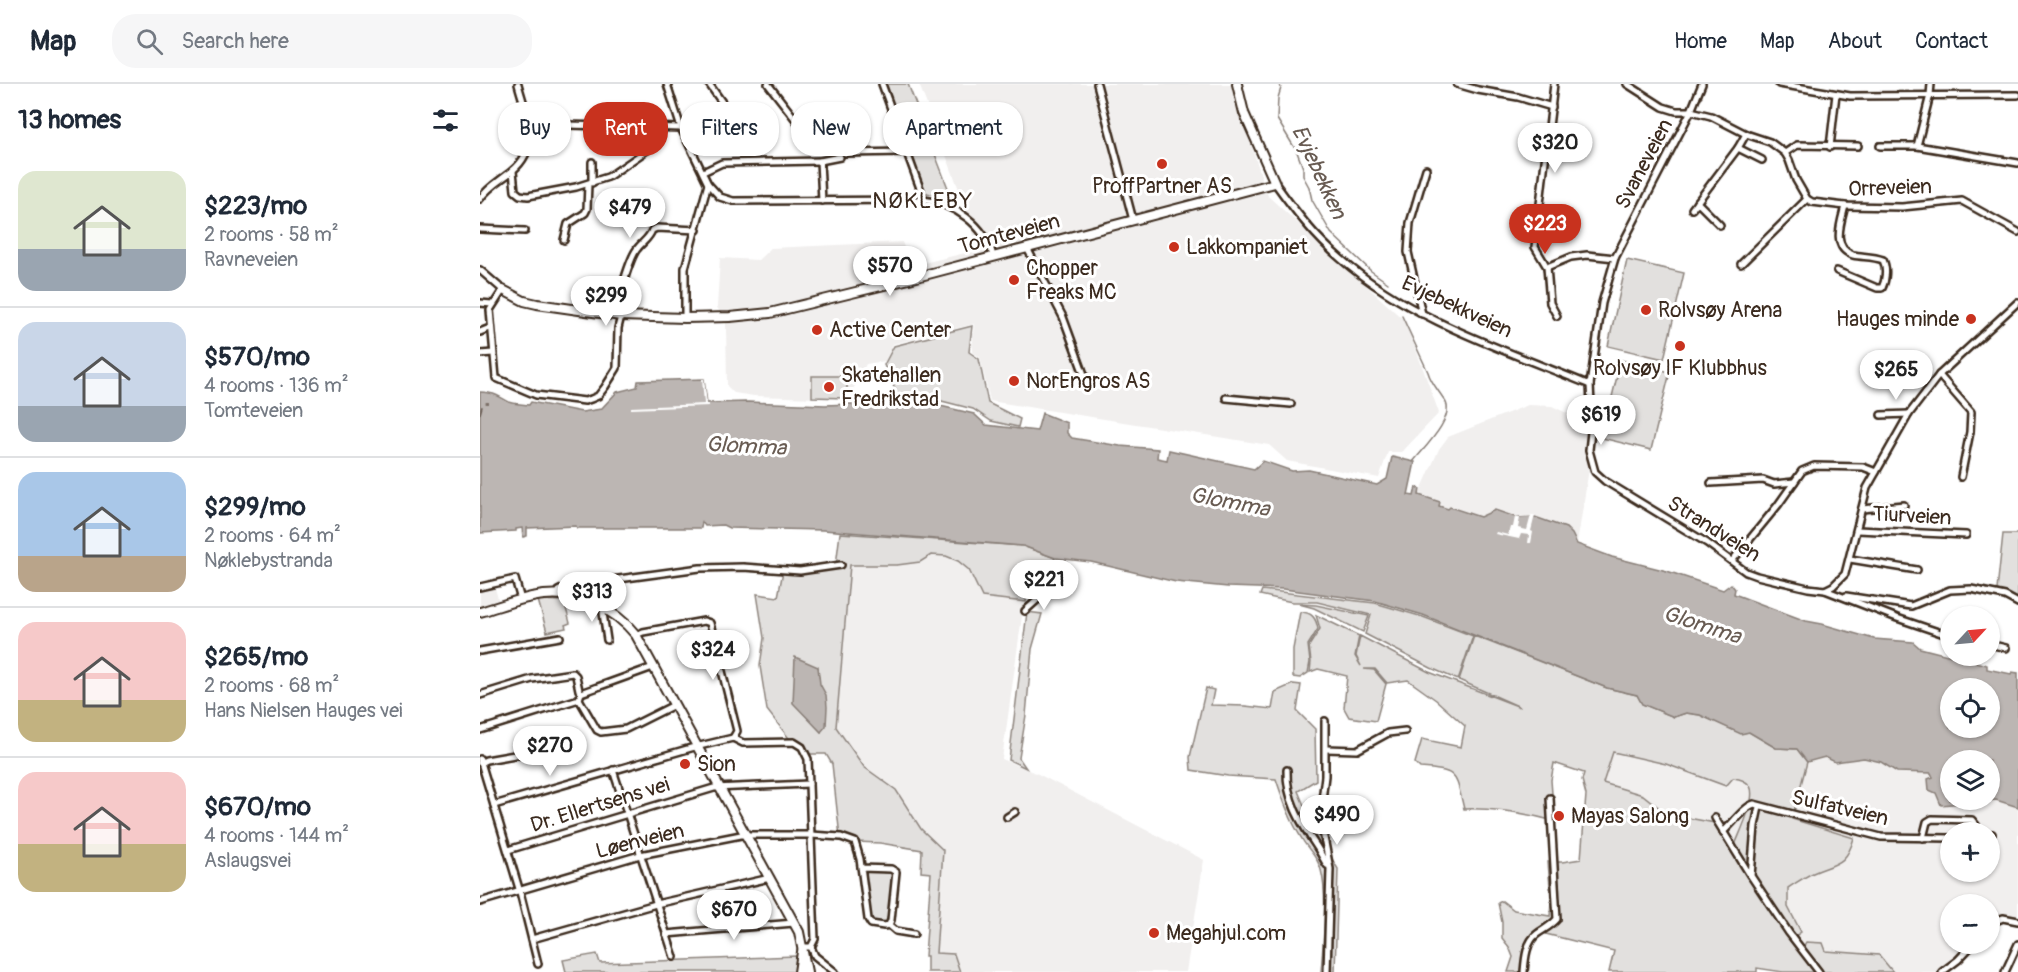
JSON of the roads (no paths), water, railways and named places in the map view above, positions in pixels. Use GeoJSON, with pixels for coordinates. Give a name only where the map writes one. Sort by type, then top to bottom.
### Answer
{"type":"FeatureCollection","features":[{"type":"Feature","properties":{"kind":"street"},"geometry":{"type":"LineString","coordinates":[[518,84],[523,102]]}},
{"type":"Feature","properties":{"kind":"street"},"geometry":{"type":"LineString","coordinates":[[667,84],[680,126]]}},
{"type":"Feature","properties":{"kind":"street"},"geometry":{"type":"LineString","coordinates":[[710,84],[722,102]]}},
{"type":"Feature","properties":{"kind":"street"},"geometry":{"type":"LineString","coordinates":[[768,84],[791,114]]}},
{"type":"Feature","properties":{"kind":"street"},"geometry":{"type":"LineString","coordinates":[[882,84],[889,102]]}},
{"type":"Feature","properties":{"kind":"street"},"geometry":{"type":"LineString","coordinates":[[1097,84],[1133,220]]}},
{"type":"Feature","properties":{"kind":"street","name":"Evjebekkveien"},"geometry":{"type":"LineString","coordinates":[[1237,84],[1244,113],[1275,183],[1300,218],[1340,258],[1379,288],[1422,314],[1590,385]]}},
{"type":"Feature","properties":{"kind":"street"},"geometry":{"type":"LineString","coordinates":[[1457,84],[1552,107]]}},
{"type":"Feature","properties":{"kind":"street"},"geometry":{"type":"LineString","coordinates":[[1554,84],[1535,247],[1547,267],[1550,303],[1557,316]]}},
{"type":"Feature","properties":{"kind":"street"},"geometry":{"type":"LineString","coordinates":[[1627,84],[1663,106],[1676,111],[1691,111],[1719,119],[1746,134],[1770,142],[1785,153],[1796,180],[1808,199],[1741,264]]}},
{"type":"Feature","properties":{"kind":"street","name":"Svaneveien"},"geometry":{"type":"LineString","coordinates":[[1594,472],[1589,450],[1592,423],[1590,385],[1602,303],[1614,258],[1691,111],[1702,84]]}},
{"type":"Feature","properties":{"kind":"street"},"geometry":{"type":"LineString","coordinates":[[1779,84],[1836,94],[2018,95]]}},
{"type":"Feature","properties":{"kind":"street"},"geometry":{"type":"LineString","coordinates":[[1917,146],[1931,84]]}},
{"type":"Feature","properties":{"kind":"street"},"geometry":{"type":"LineString","coordinates":[[1830,147],[1836,94]]}},
{"type":"Feature","properties":{"kind":"street"},"geometry":{"type":"LineString","coordinates":[[1692,209],[1746,134]]}},
{"type":"Feature","properties":{"kind":"street"},"geometry":{"type":"LineString","coordinates":[[1785,153],[1797,145],[1858,146]]}},
{"type":"Feature","properties":{"kind":"street"},"geometry":{"type":"LineString","coordinates":[[1880,146],[1917,146],[2018,163]]}},
{"type":"Feature","properties":{"kind":"street"},"geometry":{"type":"LineString","coordinates":[[1738,148],[1762,160]]}},
{"type":"Feature","properties":{"kind":"street"},"geometry":{"type":"LineString","coordinates":[[704,172],[722,163],[820,161],[842,155],[883,153]]}},
{"type":"Feature","properties":{"kind":"street"},"geometry":{"type":"LineString","coordinates":[[480,199],[491,185],[513,171],[524,156]]}},
{"type":"Feature","properties":{"kind":"street"},"geometry":{"type":"LineString","coordinates":[[513,171],[515,191],[520,195],[528,196],[590,183],[617,173],[640,156]]}},
{"type":"Feature","properties":{"kind":"street"},"geometry":{"type":"LineString","coordinates":[[695,156],[708,184],[720,197],[733,201],[923,200],[945,205],[968,218],[988,240],[993,256]]}},
{"type":"Feature","properties":{"kind":"street"},"geometry":{"type":"LineString","coordinates":[[908,156],[923,200]]}},
{"type":"Feature","properties":{"kind":"street"},"geometry":{"type":"LineString","coordinates":[[820,161],[822,201]]}},
{"type":"Feature","properties":{"kind":"street"},"geometry":{"type":"LineString","coordinates":[[564,240],[568,224],[585,213],[587,209],[592,162]]}},
{"type":"Feature","properties":{"kind":"street"},"geometry":{"type":"LineString","coordinates":[[1422,314],[1408,252],[1410,223],[1426,169]]}},
{"type":"Feature","properties":{"kind":"street","name":"Tomteveien"},"geometry":{"type":"LineString","coordinates":[[480,270],[503,290],[536,304],[618,315],[685,318],[730,317],[776,312],[1275,183]]}},
{"type":"Feature","properties":{"kind":"street"},"geometry":{"type":"LineString","coordinates":[[685,318],[685,268],[708,184]]}},
{"type":"Feature","properties":{"kind":"street","name":"Orreveien"},"geometry":{"type":"LineString","coordinates":[[1808,199],[1819,204],[1845,206],[1911,206],[1962,201],[2018,232]]}},
{"type":"Feature","properties":{"kind":"street"},"geometry":{"type":"LineString","coordinates":[[1697,202],[1720,225]]}},
{"type":"Feature","properties":{"kind":"street"},"geometry":{"type":"LineString","coordinates":[[1837,271],[1882,288],[1886,270],[1883,260],[1854,255],[1845,250],[1841,244],[1839,228],[1845,206]]}},
{"type":"Feature","properties":{"kind":"street"},"geometry":{"type":"LineString","coordinates":[[503,290],[490,310],[496,378],[536,395],[585,401],[598,396],[617,368],[618,300],[637,249],[650,237],[652,230],[657,228],[697,230]]}},
{"type":"Feature","properties":{"kind":"street"},"geometry":{"type":"LineString","coordinates":[[480,229],[525,231]]}},
{"type":"Feature","properties":{"kind":"street"},"geometry":{"type":"LineString","coordinates":[[1027,248],[1063,317],[1085,377]]}},
{"type":"Feature","properties":{"kind":"street"},"geometry":{"type":"LineString","coordinates":[[1547,267],[1587,255],[1614,258]]}},
{"type":"Feature","properties":{"kind":"street"},"geometry":{"type":"LineString","coordinates":[[1825,590],[1840,581],[1845,574],[1867,488],[1909,414],[1939,375],[2018,302]]}},
{"type":"Feature","properties":{"kind":"street"},"geometry":{"type":"LineString","coordinates":[[480,303],[492,304]]}},
{"type":"Feature","properties":{"kind":"street"},"geometry":{"type":"LineString","coordinates":[[480,332],[490,328]]}},
{"type":"Feature","properties":{"kind":"street"},"geometry":{"type":"LineString","coordinates":[[480,354],[493,353]]}},
{"type":"Feature","properties":{"kind":"street"},"geometry":{"type":"LineString","coordinates":[[1939,375],[1971,412],[1970,432],[1961,477]]}},
{"type":"Feature","properties":{"kind":"street"},"geometry":{"type":"LineString","coordinates":[[1226,398],[1291,404]]}},
{"type":"Feature","properties":{"kind":"street"},"geometry":{"type":"LineString","coordinates":[[1881,415],[1909,414]]}},
{"type":"Feature","properties":{"kind":"street"},"geometry":{"type":"LineString","coordinates":[[1732,561],[1803,471],[1814,466],[1863,467],[1876,472]]}},
{"type":"Feature","properties":{"kind":"street","name":"Strandveien"},"geometry":{"type":"LineString","coordinates":[[1594,472],[1746,572],[1808,588],[1825,590],[1841,596]]}},
{"type":"Feature","properties":{"kind":"street"},"geometry":{"type":"LineString","coordinates":[[1711,483],[1763,480],[1774,484],[1794,483]]}},
{"type":"Feature","properties":{"kind":"street"},"geometry":{"type":"LineString","coordinates":[[1862,509],[1904,505]]}},
{"type":"Feature","properties":{"kind":"street","name":"Tiurveien"},"geometry":{"type":"LineString","coordinates":[[1857,530],[1966,535]]}},
{"type":"Feature","properties":{"kind":"street"},"geometry":{"type":"LineString","coordinates":[[1850,559],[1917,570]]}},
{"type":"Feature","properties":{"kind":"street"},"geometry":{"type":"LineString","coordinates":[[556,595],[562,589],[604,581],[700,568],[743,567],[800,571],[841,565]]}},
{"type":"Feature","properties":{"kind":"street"},"geometry":{"type":"LineString","coordinates":[[480,587],[515,579],[521,600]]}},
{"type":"Feature","properties":{"kind":"street"},"geometry":{"type":"LineString","coordinates":[[1841,596],[1911,606],[1950,590],[1971,589],[2005,596],[2018,603]]}},
{"type":"Feature","properties":{"kind":"street"},"geometry":{"type":"LineString","coordinates":[[1025,611],[1047,591]]}},
{"type":"Feature","properties":{"kind":"street"},"geometry":{"type":"LineString","coordinates":[[480,612],[538,596],[556,595],[592,602],[621,619],[636,635],[802,939],[815,956],[835,972]]}},
{"type":"Feature","properties":{"kind":"street"},"geometry":{"type":"LineString","coordinates":[[1841,596],[1940,632]]}},
{"type":"Feature","properties":{"kind":"street"},"geometry":{"type":"LineString","coordinates":[[605,609],[603,613],[607,640]]}},
{"type":"Feature","properties":{"kind":"street"},"geometry":{"type":"LineString","coordinates":[[636,635],[704,621],[710,622],[737,731],[733,738]]}},
{"type":"Feature","properties":{"kind":"street"},"geometry":{"type":"LineString","coordinates":[[480,651],[560,637]]}},
{"type":"Feature","properties":{"kind":"street"},"geometry":{"type":"LineString","coordinates":[[690,660],[748,645]]}},
{"type":"Feature","properties":{"kind":"street"},"geometry":{"type":"LineString","coordinates":[[2000,647],[2006,648]]}},
{"type":"Feature","properties":{"kind":"street"},"geometry":{"type":"LineString","coordinates":[[480,730],[580,696],[653,667]]}},
{"type":"Feature","properties":{"kind":"street"},"geometry":{"type":"LineString","coordinates":[[480,694],[532,679],[573,673],[576,676],[580,696],[597,730],[601,732],[626,729],[674,705]]}},
{"type":"Feature","properties":{"kind":"street"},"geometry":{"type":"LineString","coordinates":[[1325,721],[1325,776],[1320,816],[1330,869],[1327,972]]}},
{"type":"Feature","properties":{"kind":"street"},"geometry":{"type":"LineString","coordinates":[[1326,749],[1357,750],[1388,733],[1405,731]]}},
{"type":"Feature","properties":{"kind":"street"},"geometry":{"type":"LineString","coordinates":[[495,805],[697,746],[733,738],[743,743],[794,741],[802,747],[808,759],[814,939],[807,947],[799,972]]}},
{"type":"Feature","properties":{"kind":"street"},"geometry":{"type":"LineString","coordinates":[[538,964],[508,850],[480,761],[555,748]]}},
{"type":"Feature","properties":{"kind":"street"},"geometry":{"type":"LineString","coordinates":[[613,770],[674,957]]}},
{"type":"Feature","properties":{"kind":"street"},"geometry":{"type":"LineString","coordinates":[[1287,770],[1287,785],[1296,810],[1309,837],[1330,869]]}},
{"type":"Feature","properties":{"kind":"street","name":"Dr. Ellertsens vei"},"geometry":{"type":"LineString","coordinates":[[508,850],[719,788],[809,784]]}},
{"type":"Feature","properties":{"kind":"street"},"geometry":{"type":"LineString","coordinates":[[1524,972],[1527,952],[1533,937],[1557,919],[1550,798]]}},
{"type":"Feature","properties":{"kind":"street","name":"Sulfatveien"},"geometry":{"type":"LineString","coordinates":[[1723,832],[1747,806],[1754,804],[1881,837],[1940,838]]}},
{"type":"Feature","properties":{"kind":"street","name":"Sulfatveien"},"geometry":{"type":"LineString","coordinates":[[1751,876],[1759,807]]}},
{"type":"Feature","properties":{"kind":"street"},"geometry":{"type":"LineString","coordinates":[[1007,817],[1015,812]]}},
{"type":"Feature","properties":{"kind":"street"},"geometry":{"type":"LineString","coordinates":[[1715,818],[1789,933],[1819,972]]}},
{"type":"Feature","properties":{"kind":"street"},"geometry":{"type":"LineString","coordinates":[[1923,838],[1927,822],[1932,819],[1972,820],[1974,822]]}},
{"type":"Feature","properties":{"kind":"street","name":"Løenveien"},"geometry":{"type":"LineString","coordinates":[[480,902],[640,855],[746,834],[811,835],[852,839],[857,846],[861,868]]}},
{"type":"Feature","properties":{"kind":"street"},"geometry":{"type":"LineString","coordinates":[[889,925],[897,872],[891,869],[861,868],[868,919],[871,924],[889,925],[896,931],[914,934]]}},
{"type":"Feature","properties":{"kind":"street"},"geometry":{"type":"LineString","coordinates":[[532,939],[656,904],[770,878]]}},
{"type":"Feature","properties":{"kind":"street"},"geometry":{"type":"LineString","coordinates":[[2000,919],[2018,921]]}},
{"type":"Feature","properties":{"kind":"street"},"geometry":{"type":"LineString","coordinates":[[666,934],[794,923]]}},
{"type":"Feature","properties":{"kind":"street"},"geometry":{"type":"LineString","coordinates":[[2005,972],[2018,945]]}},
{"type":"Feature","properties":{"kind":"street"},"geometry":{"type":"LineString","coordinates":[[807,947],[807,972]]}},
{"type":"Feature","properties":{"kind":"street"},"geometry":{"type":"LineString","coordinates":[[1942,972],[1964,954]]}},
{"type":"Feature","properties":{"kind":"water","name":"Glomma"},"geometry":{"type":"Polygon","coordinates":[[[704,379],[707,403],[825,405],[911,399],[974,414],[986,425],[1037,431],[1042,413],[1067,423],[1067,433],[1072,438],[1120,446],[1158,449],[1157,458],[1167,460],[1169,450],[1254,469],[1263,461],[1292,471],[1309,470],[1377,485],[1387,479],[1392,457],[1415,462],[1408,495],[1414,496],[1416,487],[1420,489],[1419,495],[1440,502],[1439,506],[1448,509],[1450,507],[1480,517],[1495,510],[1518,518],[1535,517],[1566,528],[1577,544],[1612,557],[1667,571],[1723,590],[1731,584],[1735,589],[1734,594],[1806,621],[1874,639],[1913,642],[1920,648],[1940,653],[1940,666],[1987,666],[1987,669],[2011,674],[2012,672],[2018,673],[2018,807],[2000,801],[2000,750],[1940,750],[1940,803],[1936,793],[1929,790],[1928,779],[1933,777],[1931,773],[1897,772],[1881,762],[1864,758],[1835,762],[1825,757],[1807,762],[1797,749],[1776,748],[1749,732],[1741,734],[1700,715],[1686,713],[1674,717],[1642,704],[1637,695],[1607,688],[1423,615],[1375,601],[1283,589],[1176,582],[1091,562],[1055,558],[1023,546],[823,530],[729,528],[723,525],[705,526],[702,522],[701,528],[577,528],[576,526],[527,528],[527,536],[523,537],[522,528],[516,531],[480,533],[480,392],[498,396],[513,403],[529,405],[531,402],[582,412],[601,409],[617,392],[637,387],[638,381],[704,379]]]}},
{"type":"Feature","properties":{"kind":"water"},"geometry":{"type":"Polygon","coordinates":[[[795,657],[818,667],[827,707],[826,726],[821,732],[793,703],[795,657]]]}},
{"type":"Feature","properties":{"kind":"waterway","name":"Evjebekken"},"geometry":{"type":"LineString","coordinates":[[1279,84],[1281,88],[1277,119],[1297,152],[1312,200],[1331,233],[1371,271],[1388,283]]}},
{"type":"Feature","properties":{"kind":"waterway","name":"Evjebekken"},"geometry":{"type":"LineString","coordinates":[[1402,316],[1431,380],[1447,408],[1437,433],[1413,462]]}},
{"type":"Feature","properties":{"kind":"place","name":"ProffPartner AS"},"geometry":{"type":"Point","coordinates":[1162,164]}},
{"type":"Feature","properties":{"kind":"place","name":"Lakkompaniet"},"geometry":{"type":"Point","coordinates":[1174,247]}},
{"type":"Feature","properties":{"kind":"place","name":"Chopper Freaks MC"},"geometry":{"type":"Point","coordinates":[1014,280]}},
{"type":"Feature","properties":{"kind":"place","name":"Rolvsøy Arena"},"geometry":{"type":"Point","coordinates":[1646,310]}},
{"type":"Feature","properties":{"kind":"place","name":"Hauges minde"},"geometry":{"type":"Point","coordinates":[1971,319]}},
{"type":"Feature","properties":{"kind":"place","name":"Active Center"},"geometry":{"type":"Point","coordinates":[817,330]}},
{"type":"Feature","properties":{"kind":"place","name":"Rolvsøy IF Klubbhus"},"geometry":{"type":"Point","coordinates":[1680,346]}},
{"type":"Feature","properties":{"kind":"place","name":"NorEngros AS"},"geometry":{"type":"Point","coordinates":[1014,381]}},
{"type":"Feature","properties":{"kind":"place","name":"Skatehallen Fredrikstad"},"geometry":{"type":"Point","coordinates":[829,387]}},
{"type":"Feature","properties":{"kind":"place","name":"Sion"},"geometry":{"type":"Point","coordinates":[685,764]}},
{"type":"Feature","properties":{"kind":"place","name":"Mayas Salong"},"geometry":{"type":"Point","coordinates":[1559,816]}},
{"type":"Feature","properties":{"kind":"place","name":"Megahjul.com"},"geometry":{"type":"Point","coordinates":[1154,933]}},
{"type":"Feature","properties":{"kind":"district","name":"NØKLEBY"},"geometry":{"type":"Point","coordinates":[923,201]}}]}
